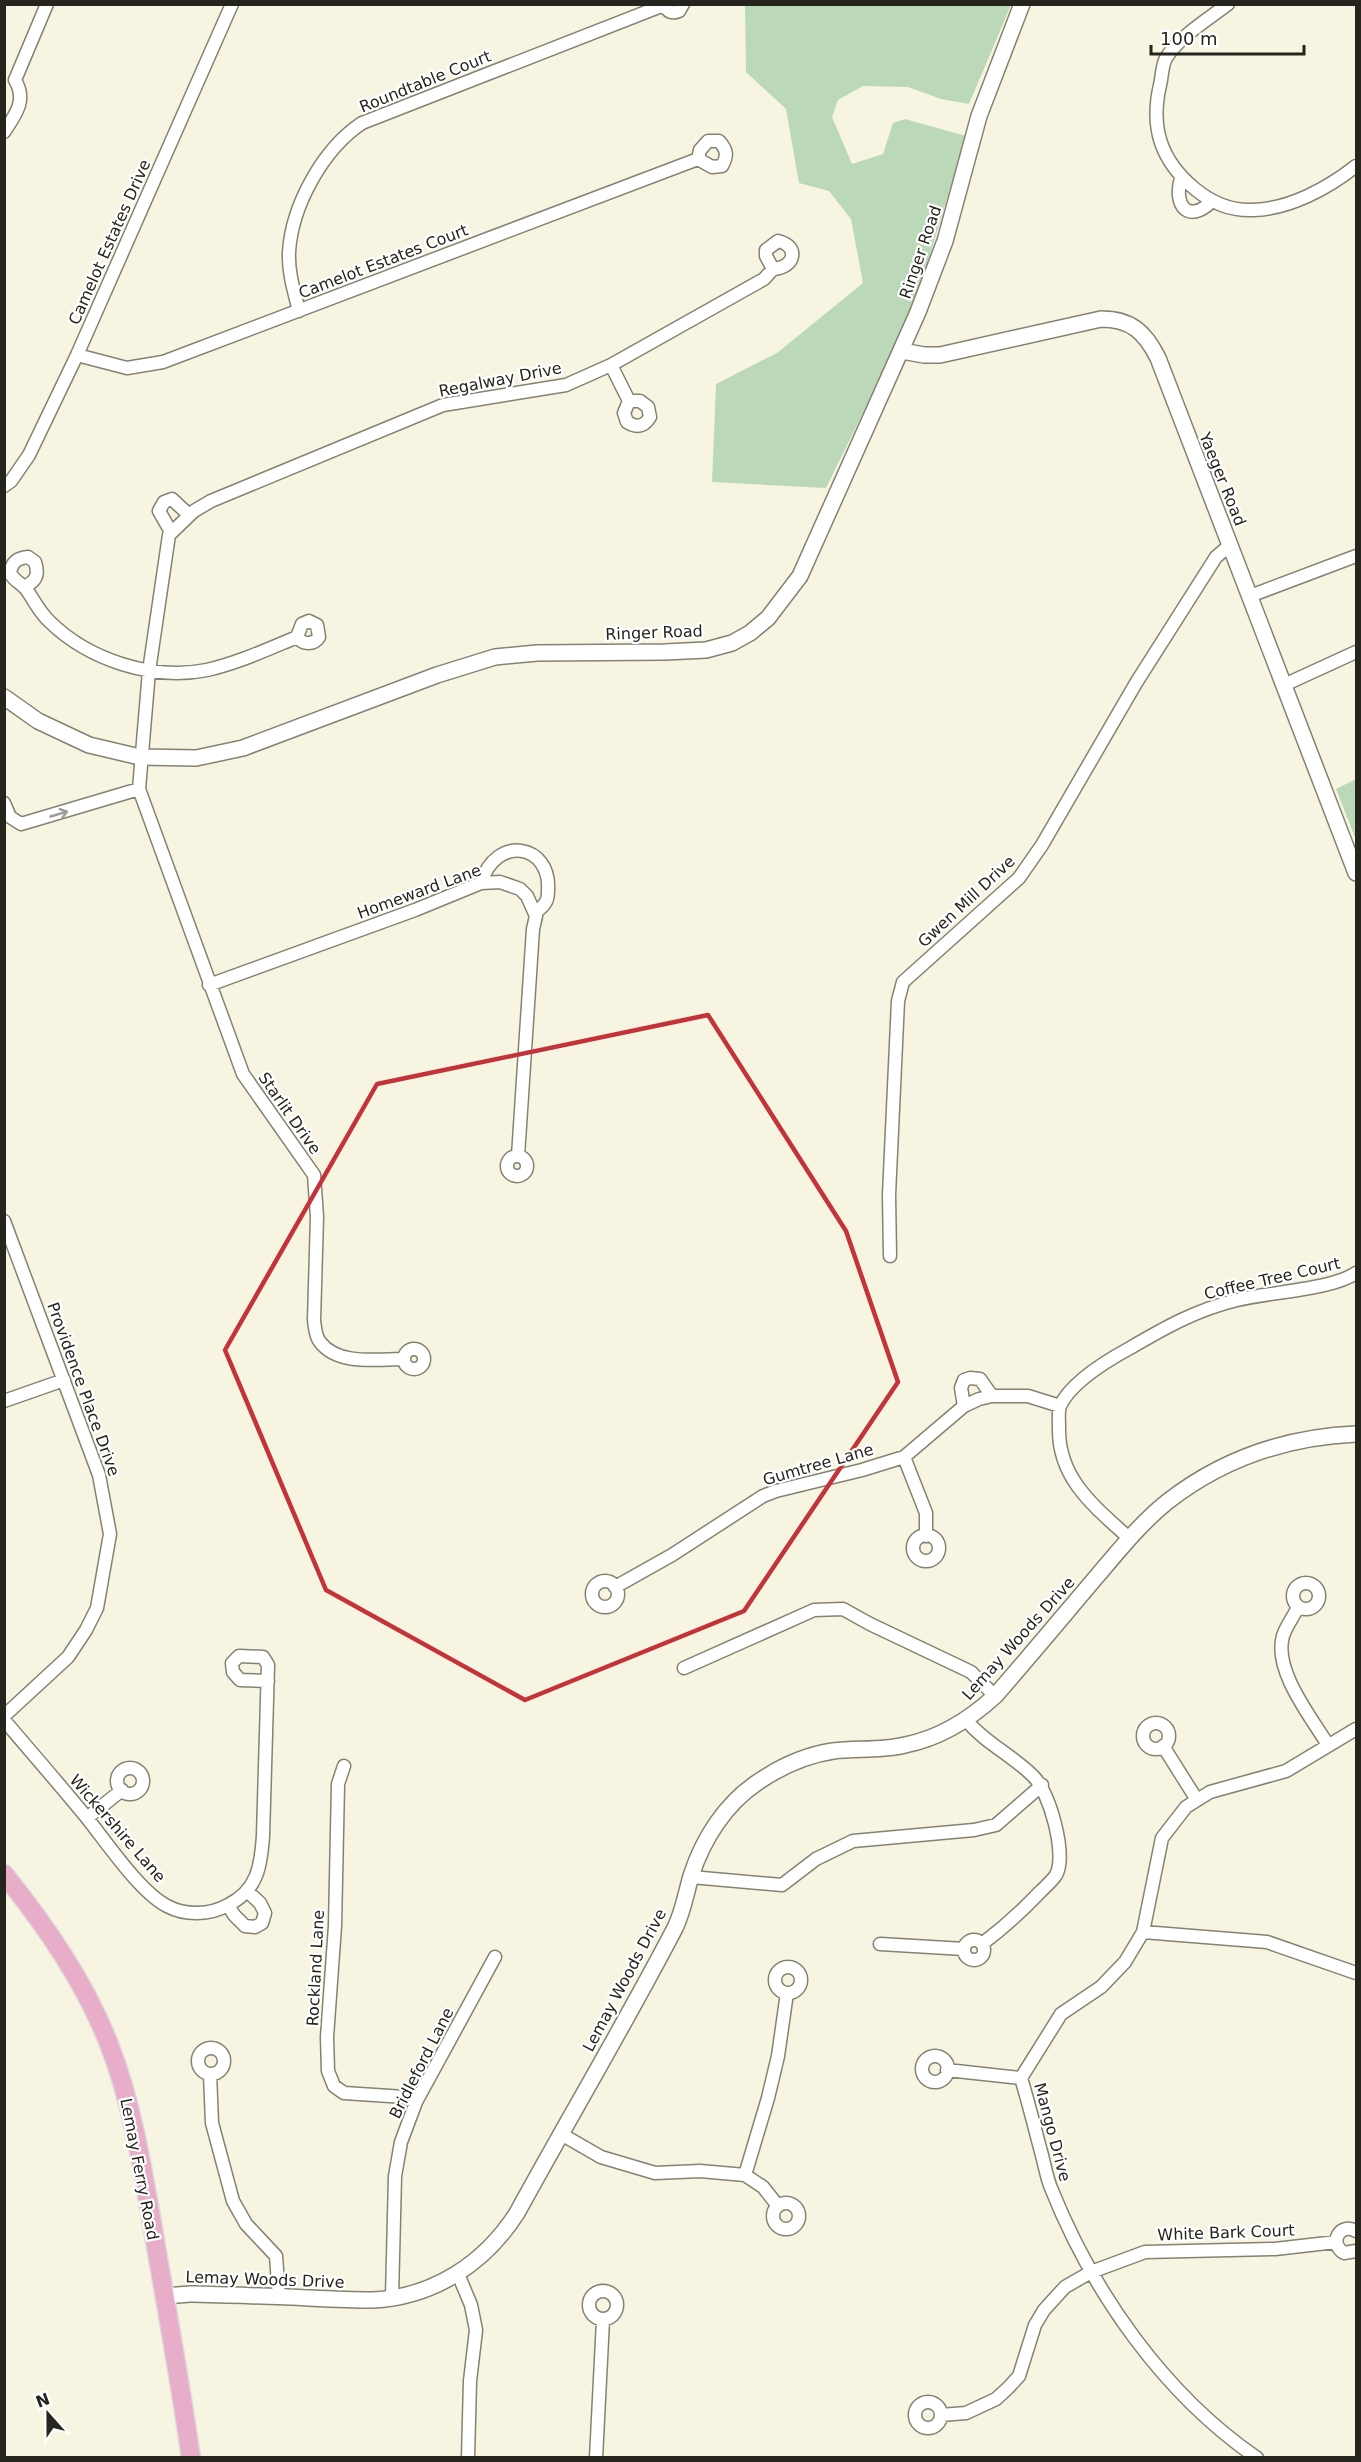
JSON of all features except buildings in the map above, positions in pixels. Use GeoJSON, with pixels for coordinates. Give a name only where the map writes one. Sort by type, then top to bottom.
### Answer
{"type":"FeatureCollection","features":[{"type":"Feature","properties":{"kind":"main road","name":"Lemay Ferry Road"},"geometry":{"type":"LineString","coordinates":[[4,1874],[39,1918],[69,1964],[109,2044],[126,2095],[137,2139],[192,2457]]}},
{"type":"Feature","properties":{"kind":"street"},"geometry":{"type":"LineString","coordinates":[[4,132],[22,102],[21,90],[10,77],[46,4]]}},
{"type":"Feature","properties":{"kind":"street","name":"Camelot Estates Drive"},"geometry":{"type":"LineString","coordinates":[[4,486],[11,481],[29,455],[77,355],[232,4]]}},
{"type":"Feature","properties":{"kind":"street","name":"Roundtable Court"},"geometry":{"type":"LineString","coordinates":[[299,310],[290,273],[289,253],[295,219],[329,153],[352,129],[362,123],[664,5],[673,13],[679,11],[684,4]]}},
{"type":"Feature","properties":{"kind":"street","name":"Ringer Road"},"geometry":{"type":"LineString","coordinates":[[4,697],[38,721],[89,745],[140,757],[196,758],[235,751],[445,672],[503,656],[537,652],[706,650],[741,639],[768,618],[800,576],[902,351],[938,264],[979,116],[1022,4]]}},
{"type":"Feature","properties":{"kind":"street"},"geometry":{"type":"LineString","coordinates":[[1228,4],[1190,33],[1166,59],[1155,104],[1156,123],[1162,149],[1181,178],[1211,202],[1230,208],[1252,210],[1287,205],[1311,194],[1356,166]]}},
{"type":"Feature","properties":{"kind":"street","name":"Camelot Estates Court"},"geometry":{"type":"LineString","coordinates":[[77,355],[127,368],[145,367],[163,362],[698,159]]}},
{"type":"Feature","properties":{"kind":"street"},"geometry":{"type":"LineString","coordinates":[[1181,178],[1177,190],[1179,202],[1185,210],[1194,211],[1204,208],[1211,202]]}},
{"type":"Feature","properties":{"kind":"street","name":"Regalway Drive"},"geometry":{"type":"LineString","coordinates":[[171,532],[189,515],[211,501],[443,405],[566,385],[611,365],[764,279],[773,269]]}},
{"type":"Feature","properties":{"kind":"street","name":"Yaeger Road"},"geometry":{"type":"LineString","coordinates":[[902,351],[924,356],[940,355],[1061,326],[1101,319],[1124,321],[1145,334],[1158,358],[1356,873]]}},
{"type":"Feature","properties":{"kind":"street"},"geometry":{"type":"LineString","coordinates":[[611,365],[629,401]]}},
{"type":"Feature","properties":{"kind":"street"},"geometry":{"type":"LineString","coordinates":[[140,757],[149,671],[171,532],[159,511],[164,502],[172,499],[189,515]]}},
{"type":"Feature","properties":{"kind":"street","name":"Gwen Mill Drive"},"geometry":{"type":"LineString","coordinates":[[890,1257],[889,1184],[898,1001],[903,982],[1019,878],[1042,845],[1148,664],[1216,557],[1230,545]]}},
{"type":"Feature","properties":{"kind":"street"},"geometry":{"type":"LineString","coordinates":[[1250,596],[1356,556]]}},
{"type":"Feature","properties":{"kind":"street"},"geometry":{"type":"LineString","coordinates":[[24,586],[32,601],[50,622],[82,647],[108,660],[149,671],[205,670],[297,637]]}},
{"type":"Feature","properties":{"kind":"street"},"geometry":{"type":"LineString","coordinates":[[1284,685],[1356,652]]}},
{"type":"Feature","properties":{"kind":"street","name":"Starlit Drive"},"geometry":{"type":"LineString","coordinates":[[140,757],[139,789],[243,1074],[314,1175],[317,1217],[314,1320],[320,1343],[335,1355],[349,1359],[404,1359]]}},
{"type":"Feature","properties":{"kind":"street"},"geometry":{"type":"LineString","coordinates":[[4,803],[15,825],[139,789]]}},
{"type":"Feature","properties":{"kind":"street"},"geometry":{"type":"LineString","coordinates":[[481,883],[485,870],[502,853],[514,850],[537,858],[544,866],[549,879],[546,902],[535,913],[518,1156]]}},
{"type":"Feature","properties":{"kind":"street","name":"Homeward Lane"},"geometry":{"type":"LineString","coordinates":[[209,985],[415,910],[481,883],[500,882],[520,889],[527,896],[535,913]]}},
{"type":"Feature","properties":{"kind":"street","name":"Providence Place Drive"},"geometry":{"type":"LineString","coordinates":[[4,1221],[99,1475],[110,1534],[97,1608],[86,1630],[68,1657],[4,1718]]}},
{"type":"Feature","properties":{"kind":"street","name":"Coffee Tree Court"},"geometry":{"type":"LineString","coordinates":[[1060,1406],[1076,1386],[1115,1356],[1191,1314],[1239,1299],[1329,1282],[1356,1273]]}},
{"type":"Feature","properties":{"kind":"street"},"geometry":{"type":"LineString","coordinates":[[964,1406],[961,1388],[964,1380],[970,1377],[980,1379],[992,1396]]}},
{"type":"Feature","properties":{"kind":"street"},"geometry":{"type":"LineString","coordinates":[[4,1401],[64,1380]]}},
{"type":"Feature","properties":{"kind":"street","name":"Gumtree Lane"},"geometry":{"type":"LineString","coordinates":[[615,1587],[672,1555],[763,1496],[904,1457],[964,1406],[992,1396],[1028,1396],[1060,1406]]}},
{"type":"Feature","properties":{"kind":"street"},"geometry":{"type":"LineString","coordinates":[[1060,1406],[1060,1451],[1068,1470],[1095,1507],[1129,1538]]}},
{"type":"Feature","properties":{"kind":"street","name":"Lemay Woods Drive"},"geometry":{"type":"LineString","coordinates":[[165,2296],[190,2294],[350,2300],[392,2297],[430,2288],[458,2274],[483,2254],[507,2228],[676,1926],[705,1841],[728,1808],[757,1782],[775,1771],[823,1753],[904,1746],[939,1735],[966,1720],[995,1696],[1129,1538],[1166,1503],[1232,1462],[1287,1443],[1356,1434]]}},
{"type":"Feature","properties":{"kind":"street"},"geometry":{"type":"LineString","coordinates":[[904,1457],[926,1513],[926,1536]]}},
{"type":"Feature","properties":{"kind":"street"},"geometry":{"type":"LineString","coordinates":[[1298,1607],[1284,1634],[1281,1647],[1284,1663],[1296,1692],[1328,1745]]}},
{"type":"Feature","properties":{"kind":"street"},"geometry":{"type":"LineString","coordinates":[[684,1668],[814,1610],[843,1609],[879,1629],[971,1672],[995,1696]]}},
{"type":"Feature","properties":{"kind":"street","name":"Wickershire Lane"},"geometry":{"type":"LineString","coordinates":[[4,1718],[135,1879],[166,1906],[188,1914],[214,1910],[228,1905],[247,1891],[261,1863],[268,1681]]}},
{"type":"Feature","properties":{"kind":"street"},"geometry":{"type":"LineString","coordinates":[[880,1944],[964,1949],[966,1956],[975,1960],[983,1954],[982,1944],[1016,1917],[1056,1875],[1059,1863],[1056,1824],[1042,1785],[976,1731],[966,1720]]}},
{"type":"Feature","properties":{"kind":"street","name":"Mango Drive"},"geometry":{"type":"LineString","coordinates":[[1257,2457],[1204,2414],[1160,2369],[1125,2324],[1091,2272],[1050,2186],[1021,2078],[1061,2014],[1101,1987],[1125,1962],[1143,1932],[1162,1838],[1186,1807],[1210,1792],[1286,1771],[1356,1729]]}},
{"type":"Feature","properties":{"kind":"street"},"geometry":{"type":"LineString","coordinates":[[1163,1746],[1197,1800]]}},
{"type":"Feature","properties":{"kind":"street","name":"Rockland Lane"},"geometry":{"type":"LineString","coordinates":[[344,1766],[338,1784],[334,1926],[327,2028],[328,2071],[334,2086],[344,2093],[405,2097],[416,2102]]}},
{"type":"Feature","properties":{"kind":"street"},"geometry":{"type":"LineString","coordinates":[[691,1877],[782,1885],[816,1858],[853,1841],[986,1828],[996,1825],[1042,1785]]}},
{"type":"Feature","properties":{"kind":"street"},"geometry":{"type":"LineString","coordinates":[[87,1818],[122,1790]]}},
{"type":"Feature","properties":{"kind":"street"},"geometry":{"type":"LineString","coordinates":[[228,1905],[244,1926],[255,1927],[262,1923],[265,1913],[260,1903],[247,1891]]}},
{"type":"Feature","properties":{"kind":"street"},"geometry":{"type":"LineString","coordinates":[[1143,1932],[1267,1942],[1356,1973]]}},
{"type":"Feature","properties":{"kind":"street","name":"Bridleford Lane"},"geometry":{"type":"LineString","coordinates":[[392,2297],[395,2176],[401,2142],[416,2102],[495,1957]]}},
{"type":"Feature","properties":{"kind":"street"},"geometry":{"type":"LineString","coordinates":[[745,2175],[768,2098],[787,1993]]}},
{"type":"Feature","properties":{"kind":"street"},"geometry":{"type":"LineString","coordinates":[[947,2070],[1021,2078]]}},
{"type":"Feature","properties":{"kind":"street"},"geometry":{"type":"LineString","coordinates":[[210,2074],[212,2123],[233,2201],[246,2223],[276,2256],[279,2297]]}},
{"type":"Feature","properties":{"kind":"street"},"geometry":{"type":"LineString","coordinates":[[561,2134],[601,2157],[655,2173],[700,2171],[745,2175],[763,2187],[778,2206]]}},
{"type":"Feature","properties":{"kind":"street","name":"White Bark Court"},"geometry":{"type":"LineString","coordinates":[[1356,2231],[1350,2228],[1343,2230],[1336,2242],[1338,2248],[1344,2253],[1356,2251]]}},
{"type":"Feature","properties":{"kind":"street","name":"White Bark Court"},"geometry":{"type":"LineString","coordinates":[[941,2415],[966,2413],[996,2399],[1008,2388],[1019,2376],[1035,2325],[1044,2310],[1065,2288],[1091,2272],[1145,2252],[1275,2248],[1336,2242]]}},
{"type":"Feature","properties":{"kind":"street"},"geometry":{"type":"LineString","coordinates":[[458,2274],[471,2305],[476,2330],[470,2381],[468,2457]]}},
{"type":"Feature","properties":{"kind":"street"},"geometry":{"type":"LineString","coordinates":[[596,2457],[603,2320]]}},
{"type":"Feature","properties":{"kind":"highlighted area"},"geometry":{"type":"Polygon","coordinates":[[[708,1015],[846,1231],[898,1382],[744,1611],[525,1700],[326,1590],[225,1350],[377,1084],[708,1015]]]}},
{"type":"Feature","properties":{"kind":"green space"},"geometry":{"type":"Polygon","coordinates":[[[745,5],[1011,5],[969,104],[941,99],[908,87],[863,86],[838,100],[832,117],[852,164],[883,154],[893,123],[905,119],[966,136],[926,268],[899,340],[826,488],[712,482],[716,384],[777,353],[863,283],[851,219],[829,191],[799,183],[786,109],[746,72],[745,5]]]}},
{"type":"Feature","properties":{"kind":"green space"},"geometry":{"type":"Polygon","coordinates":[[[1356,779],[1356,840],[1336,789],[1356,779]]]}}]}
